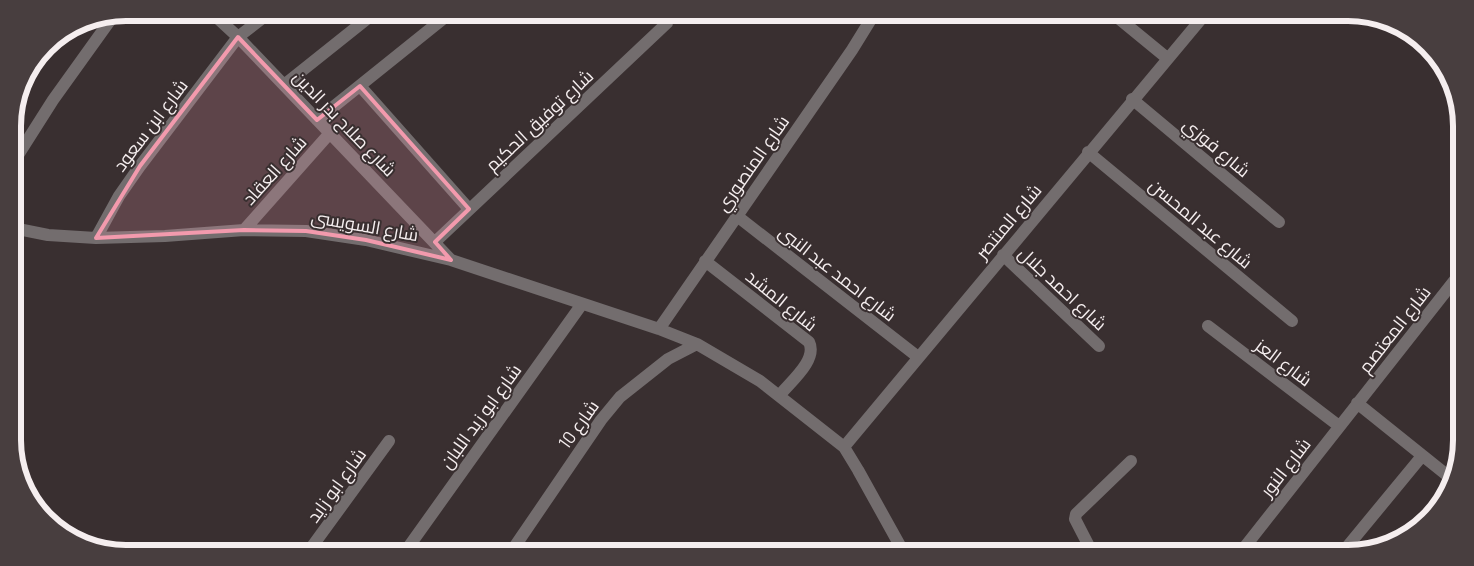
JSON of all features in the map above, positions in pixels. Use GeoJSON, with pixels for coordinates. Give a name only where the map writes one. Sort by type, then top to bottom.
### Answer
{"type":"FeatureCollection","features":[{"type":"Feature","properties":{"kind":"street","name":"شارع صلاح بدر الدين"},"geometry":{"type":"LineString","coordinates":[[221,21],[451,260]]}},
{"type":"Feature","properties":{"kind":"street","name":"شارع ابن سعود"},"geometry":{"type":"LineString","coordinates":[[96,238],[119,196],[140,166],[238,37],[259,21]]}},
{"type":"Feature","properties":{"kind":"street"},"geometry":{"type":"LineString","coordinates":[[284,85],[364,21]]}},
{"type":"Feature","properties":{"kind":"street"},"geometry":{"type":"LineString","coordinates":[[317,120],[441,21]]}},
{"type":"Feature","properties":{"kind":"street","name":"شارع المنصوري"},"geometry":{"type":"LineString","coordinates":[[659,329],[852,50],[869,21]]}},
{"type":"Feature","properties":{"kind":"street"},"geometry":{"type":"LineString","coordinates":[[1122,21],[1167,58]]}},
{"type":"Feature","properties":{"kind":"street","name":"شارع المنتصر"},"geometry":{"type":"LineString","coordinates":[[844,447],[1132,99],[1199,21]]}},
{"type":"Feature","properties":{"kind":"street"},"geometry":{"type":"LineString","coordinates":[[21,150],[53,100],[108,23]]}},
{"type":"Feature","properties":{"kind":"street","name":"شارع توفيق الحكيم"},"geometry":{"type":"LineString","coordinates":[[435,242],[667,23]]}},
{"type":"Feature","properties":{"kind":"street","name":"شارع صلاح بدر الدين"},"geometry":{"type":"LineString","coordinates":[[360,86],[469,209]]}},
{"type":"Feature","properties":{"kind":"street","name":"شارع فوزي"},"geometry":{"type":"LineString","coordinates":[[1132,99],[1279,222]]}},
{"type":"Feature","properties":{"kind":"street","name":"شارع العقاد"},"geometry":{"type":"LineString","coordinates":[[244,230],[330,133]]}},
{"type":"Feature","properties":{"kind":"street","name":"شارع عبد المحسن"},"geometry":{"type":"LineString","coordinates":[[1088,152],[1292,321]]}},
{"type":"Feature","properties":{"kind":"street","name":"شارع احمد عبد النبى"},"geometry":{"type":"LineString","coordinates":[[737,216],[918,357]]}},
{"type":"Feature","properties":{"kind":"street","name":"شارع السويسى"},"geometry":{"type":"LineString","coordinates":[[21,230],[48,235],[96,238],[165,236],[244,230],[306,231],[366,240],[451,260],[659,329],[697,344],[741,368],[844,447]]}},
{"type":"Feature","properties":{"kind":"street","name":"شارع احمد جلال"},"geometry":{"type":"LineString","coordinates":[[1002,255],[1099,346]]}},
{"type":"Feature","properties":{"kind":"street","name":"شارع المشد"},"geometry":{"type":"LineString","coordinates":[[705,261],[809,342],[812,351],[809,360],[779,396]]}},
{"type":"Feature","properties":{"kind":"street","name":"شارع المعتصم"},"geometry":{"type":"LineString","coordinates":[[1357,403],[1453,282]]}},
{"type":"Feature","properties":{"kind":"street","name":"شارع ابو زيد اللبان"},"geometry":{"type":"LineString","coordinates":[[410,545],[582,304]]}},
{"type":"Feature","properties":{"kind":"street","name":"شارع العز"},"geometry":{"type":"LineString","coordinates":[[1208,326],[1339,426]]}},
{"type":"Feature","properties":{"kind":"street","name":"شارع 10"},"geometry":{"type":"LineString","coordinates":[[516,545],[601,420],[620,397],[668,359],[697,344]]}},
{"type":"Feature","properties":{"kind":"street"},"geometry":{"type":"LineString","coordinates":[[1357,403],[1447,475]]}},
{"type":"Feature","properties":{"kind":"street","name":"شارع النور"},"geometry":{"type":"LineString","coordinates":[[1246,545],[1357,403]]}},
{"type":"Feature","properties":{"kind":"street","name":"شارع ابو زايد"},"geometry":{"type":"LineString","coordinates":[[313,545],[389,441]]}},
{"type":"Feature","properties":{"kind":"street"},"geometry":{"type":"LineString","coordinates":[[844,447],[900,545]]}},
{"type":"Feature","properties":{"kind":"street"},"geometry":{"type":"LineString","coordinates":[[1349,545],[1422,456]]}},
{"type":"Feature","properties":{"kind":"street"},"geometry":{"type":"LineString","coordinates":[[1088,545],[1075,519],[1076,514],[1131,461]]}},
{"type":"Feature","properties":{"kind":"highlighted area"},"geometry":{"type":"Polygon","coordinates":[[[238,37],[317,120],[360,86],[469,209],[435,242],[451,260],[366,240],[306,231],[244,230],[96,238],[140,166],[238,37]]]}}]}
